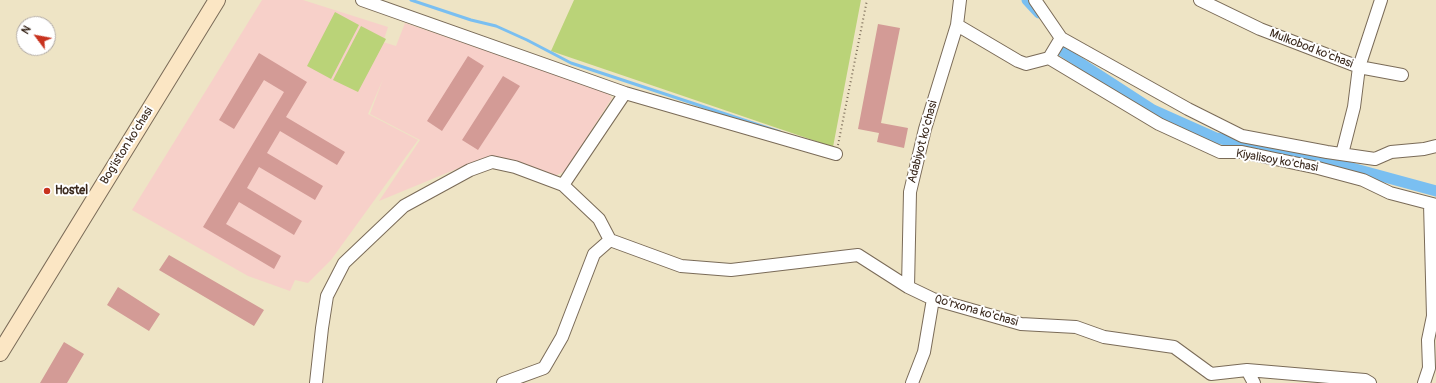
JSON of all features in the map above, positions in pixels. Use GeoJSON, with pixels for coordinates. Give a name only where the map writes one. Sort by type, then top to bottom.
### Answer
{"type":"FeatureCollection","features":[{"type":"Feature","properties":{"kind":"main road","name":"Bog'iston ko'chasi"},"geometry":{"type":"LineString","coordinates":[[0,353],[216,0]]}},
{"type":"Feature","properties":{"kind":"street"},"geometry":{"type":"LineString","coordinates":[[362,0],[626,93],[836,154]]}},
{"type":"Feature","properties":{"kind":"street","name":"Adabiyot ko'chasi"},"geometry":{"type":"LineString","coordinates":[[908,286],[910,192],[925,129],[957,25],[960,0]]}},
{"type":"Feature","properties":{"kind":"street","name":"Kiyalisoy ko'chasi"},"geometry":{"type":"LineString","coordinates":[[1035,0],[1061,38],[1188,110],[1242,136],[1375,159],[1391,152],[1424,149],[1436,146]]}},
{"type":"Feature","properties":{"kind":"street","name":"Mulkobod ko'chasi"},"geometry":{"type":"LineString","coordinates":[[1200,0],[1260,29],[1359,67],[1381,0]]}},
{"type":"Feature","properties":{"kind":"street"},"geometry":{"type":"LineString","coordinates":[[957,25],[1018,61],[1026,64],[1049,58],[1061,38]]}},
{"type":"Feature","properties":{"kind":"street","name":"Kiyalisoy ko'chasi"},"geometry":{"type":"LineString","coordinates":[[1049,58],[1158,124],[1220,152],[1242,152],[1318,168],[1363,180],[1390,193],[1431,204]]}},
{"type":"Feature","properties":{"kind":"street"},"geometry":{"type":"LineString","coordinates":[[1342,154],[1354,107],[1359,67],[1402,75]]}},
{"type":"Feature","properties":{"kind":"street"},"geometry":{"type":"LineString","coordinates":[[563,185],[626,93]]}},
{"type":"Feature","properties":{"kind":"street"},"geometry":{"type":"LineString","coordinates":[[316,383],[327,296],[344,263],[404,206],[470,170],[492,162],[515,167],[563,185],[599,219],[610,240],[594,254],[562,337],[544,368],[503,383]]}},
{"type":"Feature","properties":{"kind":"street"},"geometry":{"type":"LineString","coordinates":[[1424,383],[1429,368],[1428,340],[1433,316],[1431,204]]}},
{"type":"Feature","properties":{"kind":"street","name":"Qo'rxona ko'chasi"},"geometry":{"type":"LineString","coordinates":[[610,240],[681,266],[731,270],[858,255],[908,286],[933,299],[1020,324],[1076,327],[1104,337],[1174,347],[1209,378],[1247,370],[1365,380],[1370,383]]}},
{"type":"Feature","properties":{"kind":"street"},"geometry":{"type":"LineString","coordinates":[[912,383],[924,352],[933,299]]}},
{"type":"Feature","properties":{"kind":"street"},"geometry":{"type":"LineString","coordinates":[[1247,370],[1254,383]]}},
{"type":"Feature","properties":{"kind":"path"},"geometry":{"type":"LineString","coordinates":[[836,154],[867,0]]}},
{"type":"Feature","properties":{"kind":"shaded area"},"geometry":{"type":"Polygon","coordinates":[[[262,0],[303,0],[388,27],[383,42],[396,46],[405,23],[606,91],[612,98],[565,171],[555,176],[483,158],[379,201],[420,140],[370,114],[383,79],[368,114],[418,140],[331,260],[308,283],[295,280],[290,291],[248,276],[132,210],[262,0]]]}},
{"type":"Feature","properties":{"kind":"green space"},"geometry":{"type":"Polygon","coordinates":[[[574,0],[861,0],[833,147],[551,51],[574,0]]]}},
{"type":"Feature","properties":{"kind":"green space"},"geometry":{"type":"Polygon","coordinates":[[[335,12],[359,25],[331,79],[307,66],[335,12]]]}},
{"type":"Feature","properties":{"kind":"green space"},"geometry":{"type":"Polygon","coordinates":[[[361,26],[386,39],[358,92],[333,80],[361,26]]]}},
{"type":"Feature","properties":{"kind":"building"},"geometry":{"type":"Polygon","coordinates":[[[878,24],[900,28],[881,123],[908,128],[904,148],[877,142],[879,133],[858,129],[878,24]]]}},
{"type":"Feature","properties":{"kind":"building"},"geometry":{"type":"Polygon","coordinates":[[[259,53],[307,82],[286,117],[345,152],[337,165],[280,131],[267,153],[323,186],[315,200],[259,167],[247,188],[302,221],[294,235],[239,202],[226,224],[281,256],[274,269],[203,227],[284,92],[264,80],[234,129],[219,120],[259,53]]]}},
{"type":"Feature","properties":{"kind":"building"},"geometry":{"type":"Polygon","coordinates":[[[468,56],[484,66],[442,131],[427,121],[468,56]]]}},
{"type":"Feature","properties":{"kind":"building"},"geometry":{"type":"Polygon","coordinates":[[[503,76],[520,86],[478,150],[462,140],[503,76]]]}},
{"type":"Feature","properties":{"kind":"building"},"geometry":{"type":"Polygon","coordinates":[[[169,255],[264,310],[254,326],[159,270],[169,255]]]}},
{"type":"Feature","properties":{"kind":"building"},"geometry":{"type":"Polygon","coordinates":[[[118,287],[160,314],[149,331],[107,305],[118,287]]]}},
{"type":"Feature","properties":{"kind":"building"},"geometry":{"type":"Polygon","coordinates":[[[64,342],[84,354],[67,383],[40,383],[64,342]]]}},
{"type":"Feature","properties":{"kind":"waterway"},"geometry":{"type":"LineString","coordinates":[[411,0],[471,20],[496,26],[571,63],[780,132]]}},
{"type":"Feature","properties":{"kind":"waterway"},"geometry":{"type":"LineString","coordinates":[[1027,0],[1039,13]]}},
{"type":"Feature","properties":{"kind":"waterway"},"geometry":{"type":"LineString","coordinates":[[1062,51],[1153,110],[1216,138],[1293,152],[1436,191]]}},
{"type":"Feature","properties":{"kind":"place","name":"Hostel"},"geometry":{"type":"Point","coordinates":[47,191]}}]}
